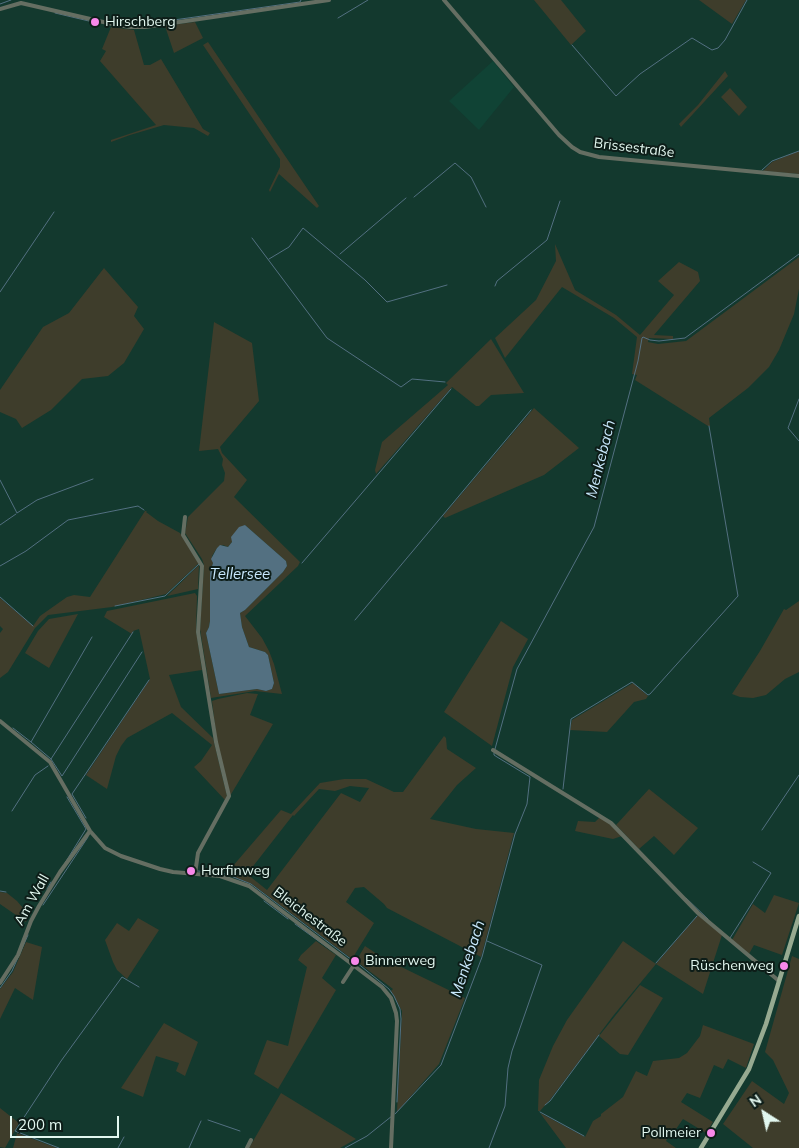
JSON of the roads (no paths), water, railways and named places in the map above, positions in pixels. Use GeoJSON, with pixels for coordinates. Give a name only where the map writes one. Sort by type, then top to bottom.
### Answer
{"type":"FeatureCollection","features":[{"type":"Feature","properties":{"kind":"main road"},"geometry":{"type":"LineString","coordinates":[[701,1148],[749,1069],[766,1024],[799,916]]}},
{"type":"Feature","properties":{"kind":"street"},"geometry":{"type":"LineString","coordinates":[[0,9],[21,2],[112,24],[145,27],[329,0]]}},
{"type":"Feature","properties":{"kind":"street","name":"Brissestraße"},"geometry":{"type":"LineString","coordinates":[[444,0],[559,135],[580,152],[599,158],[799,176]]}},
{"type":"Feature","properties":{"kind":"street"},"geometry":{"type":"LineString","coordinates":[[185,517],[183,535],[202,566],[198,632],[216,742],[229,796],[198,852],[195,874]]}},
{"type":"Feature","properties":{"kind":"street","name":"Bleichestraße"},"geometry":{"type":"LineString","coordinates":[[0,721],[50,762],[90,831],[97,840],[113,853],[160,869],[226,878],[249,886],[382,987],[391,998],[397,1021],[391,1148]]}},
{"type":"Feature","properties":{"kind":"street"},"geometry":{"type":"LineString","coordinates":[[493,750],[611,823],[698,913],[779,981]]}},
{"type":"Feature","properties":{"kind":"street","name":"Am Wall"},"geometry":{"type":"LineString","coordinates":[[0,983],[18,955],[39,906],[60,872],[90,831]]}},
{"type":"Feature","properties":{"kind":"street"},"geometry":{"type":"LineString","coordinates":[[343,982],[354,964]]}},
{"type":"Feature","properties":{"kind":"street"},"geometry":{"type":"LineString","coordinates":[[246,1148],[251,1140]]}},
{"type":"Feature","properties":{"kind":"water","name":"Tellersee"},"geometry":{"type":"Polygon","coordinates":[[[245,525],[286,561],[287,566],[240,613],[242,627],[249,647],[265,652],[268,655],[274,683],[272,689],[266,691],[257,689],[219,694],[206,633],[210,621],[210,573],[213,563],[211,559],[220,545],[228,547],[232,542],[231,537],[239,527],[245,525]]]}},
{"type":"Feature","properties":{"kind":"waterway"},"geometry":{"type":"LineString","coordinates":[[0,4],[11,0]]}},
{"type":"Feature","properties":{"kind":"waterway"},"geometry":{"type":"LineString","coordinates":[[160,22],[300,2],[301,0]]}},
{"type":"Feature","properties":{"kind":"waterway"},"geometry":{"type":"LineString","coordinates":[[338,18],[368,0]]}},
{"type":"Feature","properties":{"kind":"waterway"},"geometry":{"type":"LineString","coordinates":[[572,45],[616,96],[640,74],[692,38],[712,50],[718,48],[725,40],[747,0]]}},
{"type":"Feature","properties":{"kind":"waterway"},"geometry":{"type":"LineString","coordinates":[[55,13],[93,22]]}},
{"type":"Feature","properties":{"kind":"waterway"},"geometry":{"type":"LineString","coordinates":[[762,170],[772,161],[799,151]]}},
{"type":"Feature","properties":{"kind":"waterway"},"geometry":{"type":"LineString","coordinates":[[414,197],[455,163],[471,177],[486,207]]}},
{"type":"Feature","properties":{"kind":"waterway"},"geometry":{"type":"LineString","coordinates":[[340,254],[406,198]]}},
{"type":"Feature","properties":{"kind":"waterway"},"geometry":{"type":"LineString","coordinates":[[495,286],[497,281],[547,240],[560,201]]}},
{"type":"Feature","properties":{"kind":"waterway"},"geometry":{"type":"LineString","coordinates":[[0,292],[54,212]]}},
{"type":"Feature","properties":{"kind":"waterway"},"geometry":{"type":"LineString","coordinates":[[269,259],[289,247],[303,228],[365,280],[387,302],[447,285]]}},
{"type":"Feature","properties":{"kind":"waterway"},"geometry":{"type":"LineString","coordinates":[[252,238],[327,338],[401,387],[412,379],[445,382]]}},
{"type":"Feature","properties":{"kind":"waterway","name":"Menkebach"},"geometry":{"type":"LineString","coordinates":[[495,749],[517,669],[594,527],[638,361],[642,338],[659,341],[685,338],[799,254]]}},
{"type":"Feature","properties":{"kind":"waterway"},"geometry":{"type":"LineString","coordinates":[[302,563],[451,389]]}},
{"type":"Feature","properties":{"kind":"waterway"},"geometry":{"type":"LineString","coordinates":[[799,399],[788,428],[799,441]]}},
{"type":"Feature","properties":{"kind":"waterway"},"geometry":{"type":"LineString","coordinates":[[355,620],[531,410]]}},
{"type":"Feature","properties":{"kind":"waterway"},"geometry":{"type":"LineString","coordinates":[[563,789],[571,719],[632,682],[648,695],[650,694],[738,596],[709,426]]}},
{"type":"Feature","properties":{"kind":"waterway"},"geometry":{"type":"LineString","coordinates":[[0,480],[17,513],[37,500],[93,479]]}},
{"type":"Feature","properties":{"kind":"waterway"},"geometry":{"type":"LineString","coordinates":[[0,566],[26,551],[68,520],[138,506],[144,510]]}},
{"type":"Feature","properties":{"kind":"waterway"},"geometry":{"type":"LineString","coordinates":[[0,525],[16,514]]}},
{"type":"Feature","properties":{"kind":"waterway"},"geometry":{"type":"LineString","coordinates":[[115,606],[165,596],[199,564]]}},
{"type":"Feature","properties":{"kind":"waterway"},"geometry":{"type":"LineString","coordinates":[[0,597],[33,626]]}},
{"type":"Feature","properties":{"kind":"waterway"},"geometry":{"type":"LineString","coordinates":[[51,759],[133,632]]}},
{"type":"Feature","properties":{"kind":"waterway"},"geometry":{"type":"LineString","coordinates":[[13,728],[31,742],[92,637]]}},
{"type":"Feature","properties":{"kind":"waterway"},"geometry":{"type":"LineString","coordinates":[[31,742],[51,759],[62,776],[142,652]]}},
{"type":"Feature","properties":{"kind":"waterway"},"geometry":{"type":"LineString","coordinates":[[86,818],[72,794],[149,680]]}},
{"type":"Feature","properties":{"kind":"waterway","name":"Menkebach"},"geometry":{"type":"LineString","coordinates":[[395,1114],[441,1065],[482,957],[515,834],[527,804],[530,777],[494,755],[494,753]]}},
{"type":"Feature","properties":{"kind":"waterway"},"geometry":{"type":"LineString","coordinates":[[12,811],[35,775],[48,766]]}},
{"type":"Feature","properties":{"kind":"waterway"},"geometry":{"type":"LineString","coordinates":[[762,830],[799,775]]}},
{"type":"Feature","properties":{"kind":"waterway"},"geometry":{"type":"LineString","coordinates":[[65,863],[86,829],[67,797]]}},
{"type":"Feature","properties":{"kind":"waterway"},"geometry":{"type":"LineString","coordinates":[[43,905],[88,837]]}},
{"type":"Feature","properties":{"kind":"waterway"},"geometry":{"type":"LineString","coordinates":[[730,938],[771,873],[753,862]]}},
{"type":"Feature","properties":{"kind":"waterway"},"geometry":{"type":"LineString","coordinates":[[198,871],[226,874],[251,884],[352,960]]}},
{"type":"Feature","properties":{"kind":"waterway"},"geometry":{"type":"LineString","coordinates":[[47,889],[51,882]]}},
{"type":"Feature","properties":{"kind":"waterway"},"geometry":{"type":"LineString","coordinates":[[0,891],[6,892]]}},
{"type":"Feature","properties":{"kind":"waterway"},"geometry":{"type":"LineString","coordinates":[[686,898],[708,919]]}},
{"type":"Feature","properties":{"kind":"waterway"},"geometry":{"type":"LineString","coordinates":[[264,901],[288,919]]}},
{"type":"Feature","properties":{"kind":"waterway"},"geometry":{"type":"LineString","coordinates":[[656,963],[697,916]]}},
{"type":"Feature","properties":{"kind":"waterway"},"geometry":{"type":"LineString","coordinates":[[295,924],[331,950]]}},
{"type":"Feature","properties":{"kind":"waterway"},"geometry":{"type":"LineString","coordinates":[[0,988],[12,971],[28,935]]}},
{"type":"Feature","properties":{"kind":"waterway"},"geometry":{"type":"LineString","coordinates":[[487,941],[542,965],[512,1051],[508,1068],[505,1106],[489,1148]]}},
{"type":"Feature","properties":{"kind":"waterway"},"geometry":{"type":"LineString","coordinates":[[356,962],[389,989],[400,1009],[397,1102]]}},
{"type":"Feature","properties":{"kind":"waterway"},"geometry":{"type":"LineString","coordinates":[[59,1148],[15,1131],[61,1061],[122,977],[139,987]]}},
{"type":"Feature","properties":{"kind":"waterway"},"geometry":{"type":"LineString","coordinates":[[545,1105],[550,1101],[599,1035]]}},
{"type":"Feature","properties":{"kind":"waterway"},"geometry":{"type":"LineString","coordinates":[[540,1112],[584,1136]]}},
{"type":"Feature","properties":{"kind":"waterway","name":"Menkebach"},"geometry":{"type":"LineString","coordinates":[[345,1148],[367,1136],[392,1116]]}},
{"type":"Feature","properties":{"kind":"waterway"},"geometry":{"type":"LineString","coordinates":[[208,1120],[240,1131]]}},
{"type":"Feature","properties":{"kind":"waterway"},"geometry":{"type":"LineString","coordinates":[[189,1148],[201,1121]]}},
{"type":"Feature","properties":{"kind":"waterway"},"geometry":{"type":"LineString","coordinates":[[118,1148],[124,1137]]}},
{"type":"Feature","properties":{"kind":"place","name":"Hirschberg"},"geometry":{"type":"Point","coordinates":[95,22]}},
{"type":"Feature","properties":{"kind":"place","name":"Harfinweg"},"geometry":{"type":"Point","coordinates":[191,871]}},
{"type":"Feature","properties":{"kind":"place","name":"Binnerweg"},"geometry":{"type":"Point","coordinates":[355,961]}},
{"type":"Feature","properties":{"kind":"place","name":"Rüschenweg"},"geometry":{"type":"Point","coordinates":[784,966]}},
{"type":"Feature","properties":{"kind":"place","name":"Pollmeier"},"geometry":{"type":"Point","coordinates":[711,1133]}}]}
